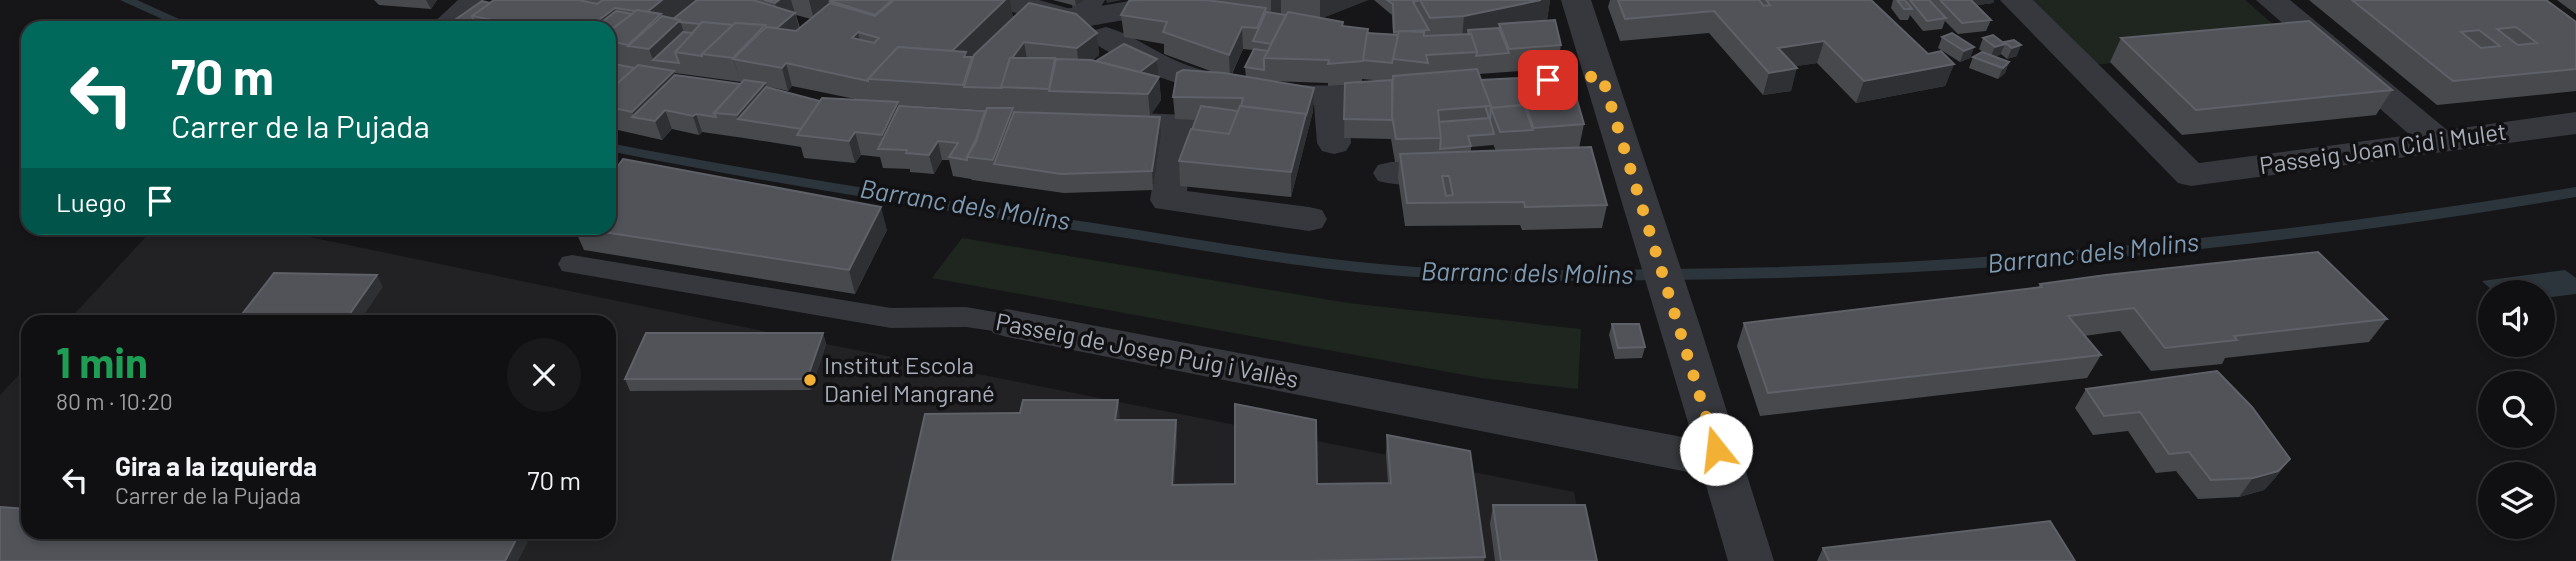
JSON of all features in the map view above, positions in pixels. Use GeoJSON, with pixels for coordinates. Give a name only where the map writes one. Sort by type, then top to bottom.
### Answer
{"type":"FeatureCollection","features":[{"type":"Feature","properties":{"kind":"street"},"geometry":{"type":"LineString","coordinates":[[1017,8],[1066,17],[1095,18],[1190,0]]}},
{"type":"Feature","properties":{"kind":"street"},"geometry":{"type":"LineString","coordinates":[[1576,0],[1588,77],[1614,164],[1647,223],[1751,561]]}},
{"type":"Feature","properties":{"kind":"street","name":"Passeig Joan Cid i Mulet"},"geometry":{"type":"LineString","coordinates":[[2015,0],[2191,175],[2576,123]]}},
{"type":"Feature","properties":{"kind":"street"},"geometry":{"type":"LineString","coordinates":[[2271,0],[2440,142]]}},
{"type":"Feature","properties":{"kind":"street"},"geometry":{"type":"LineString","coordinates":[[1095,18],[1151,62],[1180,73],[1267,91],[1330,97],[1426,90]]}},
{"type":"Feature","properties":{"kind":"street"},"geometry":{"type":"LineString","coordinates":[[1330,97],[1334,143]]}},
{"type":"Feature","properties":{"kind":"street"},"geometry":{"type":"LineString","coordinates":[[1077,122],[1240,128]]}},
{"type":"Feature","properties":{"kind":"street"},"geometry":{"type":"LineString","coordinates":[[1170,125],[1177,141],[1168,200],[1309,219]]}},
{"type":"Feature","properties":{"kind":"street"},"geometry":{"type":"LineString","coordinates":[[1391,173],[1489,169]]}},
{"type":"Feature","properties":{"kind":"street","name":"Passeig de Josep Puig i Vallès"},"geometry":{"type":"LineString","coordinates":[[1007,323],[1719,461]]}},
{"type":"Feature","properties":{"kind":"lane"},"geometry":{"type":"LineString","coordinates":[[447,21],[472,0]]}},
{"type":"Feature","properties":{"kind":"lane","name":"Passeig de Josep Puig i Vallès"},"geometry":{"type":"LineString","coordinates":[[572,264],[891,318],[966,317],[1007,323]]}},
{"type":"Feature","properties":{"kind":"shaded area"},"geometry":{"type":"Polygon","coordinates":[[[2027,0],[2245,0],[2298,46],[2091,65],[2027,0]]]}},
{"type":"Feature","properties":{"kind":"shaded area","name":"Institut Escola Daniel Mangrané"},"geometry":{"type":"Polygon","coordinates":[[[148,235],[300,235],[826,344],[1574,492],[1588,561],[0,561],[0,395],[21,372],[21,539],[616,539],[616,315],[73,315],[148,235]]]}},
{"type":"Feature","properties":{"kind":"shaded area"},"geometry":{"type":"Polygon","coordinates":[[[962,238],[1348,303],[1581,329],[1578,389],[1481,378],[932,278],[962,238]]]}},
{"type":"Feature","properties":{"kind":"shaded area"},"geometry":{"type":"Polygon","coordinates":[[[2565,270],[2576,278],[2576,294],[2555,297],[2555,280],[2490,280],[2565,270]]]}},
{"type":"Feature","properties":{"kind":"building"},"geometry":{"type":"Polygon","coordinates":[[[494,0],[579,0],[597,4],[603,0],[662,0],[647,12],[615,8],[597,21],[497,21],[472,16],[494,0]]]}},
{"type":"Feature","properties":{"kind":"building"},"geometry":{"type":"Polygon","coordinates":[[[697,0],[753,0],[795,13],[777,28],[735,23],[700,24],[673,19],[697,0]]]}},
{"type":"Feature","properties":{"kind":"building"},"geometry":{"type":"Polygon","coordinates":[[[831,0],[892,0],[875,15],[831,0]]]}},
{"type":"Feature","properties":{"kind":"building"},"geometry":{"type":"Polygon","coordinates":[[[1005,0],[952,51],[898,47],[868,81],[786,63],[782,68],[733,59],[766,27],[796,31],[830,3],[875,16],[893,1],[1005,0]],[[858,32],[852,38],[874,43],[879,38],[858,32]]]}},
{"type":"Feature","properties":{"kind":"building"},"geometry":{"type":"Polygon","coordinates":[[[1206,0],[1266,8],[1257,28],[1242,27],[1229,55],[1163,32],[1167,22],[1121,15],[1129,1],[1206,0]]]}},
{"type":"Feature","properties":{"kind":"building"},"geometry":{"type":"Polygon","coordinates":[[[1387,0],[1420,0],[1413,2],[1429,30],[1394,32],[1393,4],[1387,0]]]}},
{"type":"Feature","properties":{"kind":"building"},"geometry":{"type":"Polygon","coordinates":[[[1420,0],[1541,0],[1464,16],[1430,18],[1420,0]]]}},
{"type":"Feature","properties":{"kind":"building"},"geometry":{"type":"Polygon","coordinates":[[[1618,0],[1759,0],[1764,6],[1770,5],[1766,0],[1871,0],[1928,54],[1941,51],[1954,64],[1864,81],[1824,41],[1778,48],[1797,68],[1769,73],[1714,11],[1625,19],[1618,0]]]}},
{"type":"Feature","properties":{"kind":"building"},"geometry":{"type":"Polygon","coordinates":[[[1897,0],[1905,0],[1912,9],[1904,9],[1897,0]]]}},
{"type":"Feature","properties":{"kind":"building"},"geometry":{"type":"Polygon","coordinates":[[[1910,0],[1929,0],[1946,18],[1927,21],[1910,0]]]}},
{"type":"Feature","properties":{"kind":"building"},"geometry":{"type":"Polygon","coordinates":[[[1940,0],[1971,0],[1991,20],[1962,23],[1940,0]]]}},
{"type":"Feature","properties":{"kind":"building"},"geometry":{"type":"Polygon","coordinates":[[[2352,0],[2546,0],[2576,22],[2576,69],[2453,81],[2352,0]],[[2516,27],[2497,29],[2518,45],[2537,43],[2516,27]],[[2479,30],[2461,32],[2481,48],[2500,46],[2479,30]]]}},
{"type":"Feature","properties":{"kind":"building"},"geometry":{"type":"Polygon","coordinates":[[[482,1],[490,3],[472,16],[474,21],[453,21],[482,1]]]}},
{"type":"Feature","properties":{"kind":"building"},"geometry":{"type":"Polygon","coordinates":[[[1029,3],[1076,14],[1097,33],[1077,48],[1024,42],[1010,58],[1002,88],[964,87],[974,55],[1029,3]]]}},
{"type":"Feature","properties":{"kind":"building"},"geometry":{"type":"Polygon","coordinates":[[[637,10],[661,14],[628,45],[616,42],[616,26],[637,10]]]}},
{"type":"Feature","properties":{"kind":"building"},"geometry":{"type":"Polygon","coordinates":[[[616,11],[632,14],[616,26],[616,21],[603,21],[616,11]]]}},
{"type":"Feature","properties":{"kind":"building"},"geometry":{"type":"Polygon","coordinates":[[[1266,12],[1286,15],[1271,44],[1253,41],[1266,12]]]}},
{"type":"Feature","properties":{"kind":"building"},"geometry":{"type":"Polygon","coordinates":[[[1288,12],[1343,22],[1342,26],[1368,29],[1363,61],[1328,64],[1329,60],[1264,58],[1288,12]]]}},
{"type":"Feature","properties":{"kind":"building"},"geometry":{"type":"Polygon","coordinates":[[[662,16],[680,20],[649,49],[628,46],[662,16]]]}},
{"type":"Feature","properties":{"kind":"building"},"geometry":{"type":"Polygon","coordinates":[[[1555,20],[1561,45],[1509,49],[1499,24],[1555,20]]]}},
{"type":"Feature","properties":{"kind":"building"},"geometry":{"type":"Polygon","coordinates":[[[2309,21],[2392,90],[2196,110],[2121,38],[2309,21]]]}},
{"type":"Feature","properties":{"kind":"building"},"geometry":{"type":"Polygon","coordinates":[[[702,22],[733,25],[702,56],[675,52],[702,22]]]}},
{"type":"Feature","properties":{"kind":"building"},"geometry":{"type":"Polygon","coordinates":[[[735,23],[765,25],[733,58],[702,54],[735,23]]]}},
{"type":"Feature","properties":{"kind":"building"},"geometry":{"type":"Polygon","coordinates":[[[1499,28],[1509,53],[1476,56],[1477,52],[1468,30],[1499,28]]]}},
{"type":"Feature","properties":{"kind":"building"},"geometry":{"type":"Polygon","coordinates":[[[1399,31],[1424,32],[1424,36],[1471,34],[1477,52],[1426,55],[1428,63],[1393,59],[1399,31]]]}},
{"type":"Feature","properties":{"kind":"building"},"geometry":{"type":"Polygon","coordinates":[[[683,32],[693,33],[675,52],[679,63],[653,60],[683,32]]]}},
{"type":"Feature","properties":{"kind":"building"},"geometry":{"type":"Polygon","coordinates":[[[1367,33],[1398,35],[1392,63],[1363,60],[1367,33]]]}},
{"type":"Feature","properties":{"kind":"building"},"geometry":{"type":"Polygon","coordinates":[[[1952,33],[1974,47],[1964,51],[1942,37],[1952,33]]]}},
{"type":"Feature","properties":{"kind":"building"},"geometry":{"type":"Polygon","coordinates":[[[1993,35],[2005,44],[1995,47],[1983,38],[1993,35]]]}},
{"type":"Feature","properties":{"kind":"building"},"geometry":{"type":"Polygon","coordinates":[[[2014,40],[2021,45],[2012,48],[2004,42],[2014,40]]]}},
{"type":"Feature","properties":{"kind":"building"},"geometry":{"type":"Polygon","coordinates":[[[1124,44],[1157,59],[1140,72],[1096,61],[1124,44]]]}},
{"type":"Feature","properties":{"kind":"building"},"geometry":{"type":"Polygon","coordinates":[[[898,47],[966,52],[964,57],[972,57],[963,85],[868,79],[898,47]]]}},
{"type":"Feature","properties":{"kind":"building"},"geometry":{"type":"Polygon","coordinates":[[[1254,49],[1268,51],[1264,58],[1264,70],[1245,67],[1254,49]]]}},
{"type":"Feature","properties":{"kind":"building"},"geometry":{"type":"Polygon","coordinates":[[[1982,52],[2009,62],[2003,68],[1973,57],[1982,52]]]}},
{"type":"Feature","properties":{"kind":"building"},"geometry":{"type":"Polygon","coordinates":[[[1010,58],[1055,58],[1049,89],[1001,87],[1010,58]]]}},
{"type":"Feature","properties":{"kind":"building"},"geometry":{"type":"Polygon","coordinates":[[[1056,59],[1091,60],[1159,77],[1148,94],[1049,91],[1056,59]]]}},
{"type":"Feature","properties":{"kind":"building"},"geometry":{"type":"Polygon","coordinates":[[[1566,62],[1584,124],[1534,128],[1525,104],[1529,103],[1521,65],[1566,62]]]}},
{"type":"Feature","properties":{"kind":"building"},"geometry":{"type":"Polygon","coordinates":[[[616,64],[635,68],[616,85],[616,64]]]}},
{"type":"Feature","properties":{"kind":"building"},"geometry":{"type":"Polygon","coordinates":[[[638,65],[674,71],[632,112],[616,109],[616,85],[638,65]]]}},
{"type":"Feature","properties":{"kind":"building"},"geometry":{"type":"Polygon","coordinates":[[[1477,69],[1491,106],[1438,110],[1441,138],[1396,139],[1392,116],[1393,76],[1477,69]]]}},
{"type":"Feature","properties":{"kind":"building"},"geometry":{"type":"Polygon","coordinates":[[[1183,70],[1224,73],[1314,88],[1306,116],[1241,106],[1243,98],[1173,97],[1177,73],[1183,70]]]}},
{"type":"Feature","properties":{"kind":"building"},"geometry":{"type":"Polygon","coordinates":[[[675,75],[741,84],[714,113],[716,117],[696,114],[693,116],[665,110],[655,121],[632,117],[675,75]]]}},
{"type":"Feature","properties":{"kind":"building"},"geometry":{"type":"Polygon","coordinates":[[[1519,78],[1524,105],[1491,108],[1490,120],[1494,134],[1468,136],[1471,146],[1440,149],[1439,122],[1489,118],[1485,106],[1491,106],[1481,80],[1519,78]]]}},
{"type":"Feature","properties":{"kind":"building"},"geometry":{"type":"Polygon","coordinates":[[[744,80],[765,83],[737,115],[714,113],[744,80]]]}},
{"type":"Feature","properties":{"kind":"building"},"geometry":{"type":"Polygon","coordinates":[[[1392,80],[1392,120],[1344,119],[1345,83],[1392,80]]]}},
{"type":"Feature","properties":{"kind":"building"},"geometry":{"type":"Polygon","coordinates":[[[766,87],[820,101],[801,129],[738,119],[766,87]]]}},
{"type":"Feature","properties":{"kind":"building"},"geometry":{"type":"Polygon","coordinates":[[[822,98],[898,102],[882,135],[855,132],[849,141],[797,135],[822,98]]]}},
{"type":"Feature","properties":{"kind":"building"},"geometry":{"type":"Polygon","coordinates":[[[1524,105],[1533,130],[1500,132],[1491,108],[1524,105]]]}},
{"type":"Feature","properties":{"kind":"building"},"geometry":{"type":"Polygon","coordinates":[[[899,106],[985,111],[967,160],[949,157],[958,143],[938,141],[929,155],[906,153],[907,150],[878,149],[899,106]]]}},
{"type":"Feature","properties":{"kind":"building"},"geometry":{"type":"Polygon","coordinates":[[[1201,106],[1238,111],[1229,134],[1192,130],[1201,106]]]}},
{"type":"Feature","properties":{"kind":"building"},"geometry":{"type":"Polygon","coordinates":[[[1240,106],[1306,114],[1291,172],[1179,161],[1191,129],[1229,134],[1240,106]]]}},
{"type":"Feature","properties":{"kind":"building"},"geometry":{"type":"Polygon","coordinates":[[[987,108],[1013,108],[993,160],[967,157],[976,142],[987,108]]]}},
{"type":"Feature","properties":{"kind":"building"},"geometry":{"type":"Polygon","coordinates":[[[1014,112],[1160,117],[1152,171],[1061,174],[994,164],[1014,112]]]}},
{"type":"Feature","properties":{"kind":"building"},"geometry":{"type":"Polygon","coordinates":[[[1591,147],[1607,205],[1525,207],[1524,202],[1407,203],[1400,154],[1591,147]],[[1442,176],[1446,196],[1453,195],[1449,176],[1442,176]]]}},
{"type":"Feature","properties":{"kind":"building"},"geometry":{"type":"Polygon","coordinates":[[[623,159],[881,207],[849,270],[616,234],[616,168],[623,159]]]}},
{"type":"Feature","properties":{"kind":"building"},"geometry":{"type":"Polygon","coordinates":[[[2318,252],[2387,319],[2234,336],[2237,340],[2165,348],[2134,308],[2068,316],[2101,355],[1768,393],[1744,323],[2042,287],[2040,284],[2106,275],[2318,252]]]}},
{"type":"Feature","properties":{"kind":"building"},"geometry":{"type":"Polygon","coordinates":[[[274,273],[377,275],[349,315],[241,315],[274,273]]]}},
{"type":"Feature","properties":{"kind":"building"},"geometry":{"type":"Polygon","coordinates":[[[1612,324],[1639,324],[1645,347],[1618,348],[1612,324]]]}},
{"type":"Feature","properties":{"kind":"building"},"geometry":{"type":"Polygon","coordinates":[[[646,333],[823,333],[807,379],[625,379],[646,333]]]}},
{"type":"Feature","properties":{"kind":"building"},"geometry":{"type":"Polygon","coordinates":[[[2217,371],[2252,407],[2290,459],[2278,471],[2253,478],[2211,480],[2189,452],[2169,454],[2140,412],[2104,416],[2086,389],[2217,371]]]}},
{"type":"Feature","properties":{"kind":"building"},"geometry":{"type":"Polygon","coordinates":[[[1023,400],[1118,400],[1115,420],[1176,420],[1172,485],[1235,484],[1235,404],[1316,420],[1317,484],[1391,483],[1387,435],[1470,451],[1485,557],[1309,561],[892,561],[925,414],[1020,413],[1023,400]]]}},
{"type":"Feature","properties":{"kind":"building"},"geometry":{"type":"Polygon","coordinates":[[[1493,505],[1585,505],[1597,561],[1501,561],[1493,505]]]}},
{"type":"Feature","properties":{"kind":"building"},"geometry":{"type":"Polygon","coordinates":[[[0,507],[21,508],[21,539],[516,539],[505,561],[0,561],[0,507]]]}},
{"type":"Feature","properties":{"kind":"building"},"geometry":{"type":"Polygon","coordinates":[[[2050,521],[2075,561],[1829,561],[1823,548],[2050,521]]]}},
{"type":"Feature","properties":{"kind":"waterway","name":"Barranc dels Molins"},"geometry":{"type":"LineString","coordinates":[[126,0],[176,21]]}},
{"type":"Feature","properties":{"kind":"waterway","name":"Barranc dels Molins"},"geometry":{"type":"LineString","coordinates":[[616,148],[844,190],[1271,256],[1386,270],[1479,274],[1753,274],[1989,264],[2225,243],[2576,192]]}},
{"type":"Feature","properties":{"kind":"place","name":"Institut Escola Daniel Mangrané"},"geometry":{"type":"Point","coordinates":[810,380]}},
{"type":"Feature","properties":{"kind":"route"},"geometry":{"type":"LineString","coordinates":[[1548,80],[1602,76],[1716,449]]}}]}
